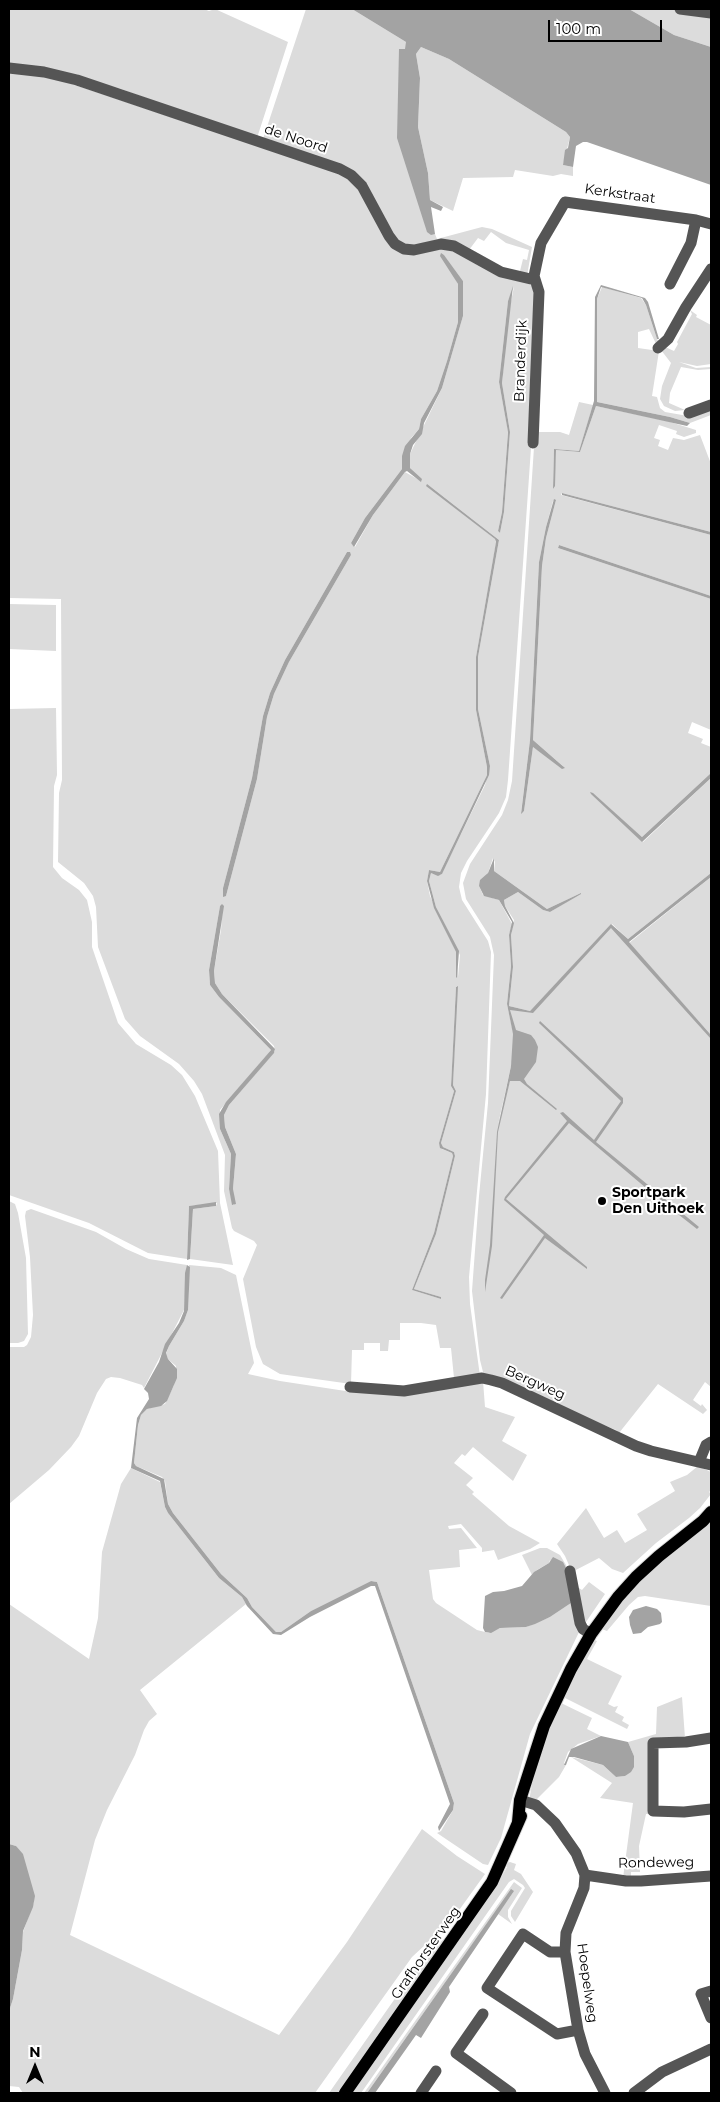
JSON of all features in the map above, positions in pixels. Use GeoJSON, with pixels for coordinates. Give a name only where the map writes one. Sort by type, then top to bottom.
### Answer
{"type":"FeatureCollection","features":[{"type":"Feature","properties":{"kind":"main road","name":"Grafhorsterweg"},"geometry":{"type":"LineString","coordinates":[[345,2093],[492,1882],[524,1812],[523,1801],[528,1779],[544,1726],[571,1669],[591,1634],[636,1577],[708,1517]]}},
{"type":"Feature","properties":{"kind":"street"},"geometry":{"type":"LineString","coordinates":[[680,9],[711,13]]}},
{"type":"Feature","properties":{"kind":"street","name":"de Noord"},"geometry":{"type":"LineString","coordinates":[[9,68],[44,72],[77,80],[340,169],[351,175],[362,186],[395,244],[404,249],[414,250],[441,244],[454,246],[502,272],[535,280]]}},
{"type":"Feature","properties":{"kind":"street","name":"Kerkstraat"},"geometry":{"type":"LineString","coordinates":[[535,280],[535,270],[541,243],[565,202],[696,220],[711,224]]}},
{"type":"Feature","properties":{"kind":"street"},"geometry":{"type":"LineString","coordinates":[[670,284],[691,243],[696,220]]}},
{"type":"Feature","properties":{"kind":"street"},"geometry":{"type":"LineString","coordinates":[[658,348],[668,339],[711,269]]}},
{"type":"Feature","properties":{"kind":"street","name":"Branderdijk"},"geometry":{"type":"LineString","coordinates":[[533,443],[538,292],[535,280]]}},
{"type":"Feature","properties":{"kind":"street"},"geometry":{"type":"LineString","coordinates":[[689,413],[711,405]]}},
{"type":"Feature","properties":{"kind":"street","name":"Bergweg"},"geometry":{"type":"LineString","coordinates":[[350,1388],[404,1391],[482,1378],[502,1383],[636,1446],[651,1451],[708,1464],[706,1445],[711,1442]]}},
{"type":"Feature","properties":{"kind":"street"},"geometry":{"type":"LineString","coordinates":[[570,1571],[580,1623],[583,1629],[591,1634]]}},
{"type":"Feature","properties":{"kind":"street"},"geometry":{"type":"LineString","coordinates":[[711,1738],[686,1742],[653,1743],[653,1811],[684,1812],[711,1809]]}},
{"type":"Feature","properties":{"kind":"street"},"geometry":{"type":"LineString","coordinates":[[523,1801],[540,1808],[561,1830],[576,1853],[585,1875]]}},
{"type":"Feature","properties":{"kind":"street","name":"Rondeweg"},"geometry":{"type":"LineString","coordinates":[[585,1875],[634,1881],[711,1876]]}},
{"type":"Feature","properties":{"kind":"street","name":"Hoepelweg"},"geometry":{"type":"LineString","coordinates":[[585,1875],[584,1888],[566,1932],[565,1952],[578,2030],[586,2054],[605,2093]]}},
{"type":"Feature","properties":{"kind":"street"},"geometry":{"type":"LineString","coordinates":[[565,1952],[550,1952],[523,1934],[487,1988],[557,2034],[578,2030]]}},
{"type":"Feature","properties":{"kind":"street"},"geometry":{"type":"LineString","coordinates":[[711,1991],[701,1994],[711,2018]]}},
{"type":"Feature","properties":{"kind":"street"},"geometry":{"type":"LineString","coordinates":[[483,2014],[456,2053],[511,2093]]}},
{"type":"Feature","properties":{"kind":"street"},"geometry":{"type":"LineString","coordinates":[[634,2093],[662,2072],[711,2049]]}},
{"type":"Feature","properties":{"kind":"street"},"geometry":{"type":"LineString","coordinates":[[421,2093],[436,2071]]}},
{"type":"Feature","properties":{"kind":"shaded area"},"geometry":{"type":"Polygon","coordinates":[[[9,9],[204,9],[209,11],[215,9],[288,42],[257,138],[121,89],[67,74],[9,64],[9,9]]]}},
{"type":"Feature","properties":{"kind":"shaded area"},"geometry":{"type":"Polygon","coordinates":[[[306,9],[352,9],[406,42],[406,49],[400,49],[430,233],[435,234],[437,239],[482,227],[492,229],[532,247],[527,276],[519,275],[523,259],[527,260],[529,250],[506,243],[491,232],[484,241],[478,238],[469,250],[418,248],[397,243],[365,186],[263,139],[306,9]]]}},
{"type":"Feature","properties":{"kind":"shaded area"},"geometry":{"type":"Polygon","coordinates":[[[352,9],[629,9],[674,35],[711,47],[711,185],[587,142],[576,146],[573,167],[563,165],[565,150],[568,148],[570,137],[566,132],[449,59],[421,47],[416,54],[420,78],[418,127],[428,173],[430,200],[443,207],[441,211],[431,207],[435,234],[431,235],[427,232],[397,138],[399,49],[405,49],[406,42],[352,9]]]}},
{"type":"Feature","properties":{"kind":"shaded area"},"geometry":{"type":"Polygon","coordinates":[[[629,9],[672,9],[711,15],[711,47],[674,35],[629,9]]]}},
{"type":"Feature","properties":{"kind":"shaded area"},"geometry":{"type":"Polygon","coordinates":[[[421,47],[449,59],[566,132],[570,137],[563,165],[573,167],[573,176],[561,174],[553,176],[515,170],[513,177],[463,178],[453,211],[430,200],[428,173],[418,127],[420,78],[416,54],[421,47]]]}},
{"type":"Feature","properties":{"kind":"shaded area"},"geometry":{"type":"Polygon","coordinates":[[[9,70],[39,73],[350,177],[394,246],[446,246],[527,282],[535,289],[532,432],[527,444],[531,448],[506,797],[499,813],[467,861],[461,873],[459,887],[462,900],[488,941],[491,952],[486,1094],[469,1277],[470,1304],[480,1376],[454,1378],[451,1348],[440,1348],[436,1325],[421,1323],[400,1323],[400,1340],[389,1340],[388,1351],[380,1351],[380,1343],[364,1343],[364,1350],[352,1350],[351,1384],[280,1374],[263,1364],[256,1347],[243,1279],[257,1245],[254,1241],[234,1231],[232,1228],[224,1191],[225,1155],[202,1094],[194,1081],[179,1064],[140,1036],[125,1019],[98,947],[96,907],[93,896],[84,883],[58,862],[59,793],[62,780],[61,599],[9,598],[9,70]],[[443,254],[458,284],[458,322],[437,391],[421,419],[419,429],[411,438],[402,469],[365,518],[351,543],[355,547],[373,515],[405,472],[421,481],[410,468],[410,454],[442,388],[463,316],[463,281],[443,254]],[[514,287],[508,301],[499,382],[508,431],[502,512],[498,531],[500,533],[504,512],[510,432],[502,383],[509,311],[514,287]],[[427,484],[495,539],[496,543],[476,657],[476,710],[487,775],[440,872],[429,870],[427,881],[430,896],[456,952],[458,977],[460,955],[436,907],[429,881],[431,873],[441,875],[485,785],[490,766],[478,709],[478,657],[499,540],[427,484]],[[347,552],[285,660],[270,693],[263,716],[252,778],[223,888],[226,896],[257,779],[267,717],[274,694],[289,662],[351,555],[347,552]],[[223,905],[220,906],[209,970],[210,985],[219,997],[271,1050],[220,1110],[220,1129],[231,1154],[229,1189],[234,1205],[233,1189],[236,1154],[225,1127],[224,1115],[229,1105],[275,1051],[274,1046],[222,994],[215,983],[214,971],[223,905]],[[457,986],[451,1086],[454,1091],[439,1143],[442,1149],[452,1153],[453,1156],[434,1233],[412,1290],[441,1299],[441,1297],[414,1289],[436,1234],[455,1156],[454,1152],[443,1147],[441,1143],[456,1091],[453,1085],[457,986]]]}},
{"type":"Feature","properties":{"kind":"shaded area"},"geometry":{"type":"Polygon","coordinates":[[[441,253],[463,281],[463,316],[442,388],[424,423],[422,434],[413,445],[410,454],[410,468],[422,479],[421,482],[407,471],[405,472],[373,515],[354,547],[351,543],[365,518],[402,469],[402,456],[405,446],[419,429],[421,419],[437,391],[447,361],[458,322],[458,284],[440,256],[441,253]]]}},
{"type":"Feature","properties":{"kind":"shaded area"},"geometry":{"type":"Polygon","coordinates":[[[601,285],[645,298],[648,302],[659,339],[657,339],[642,298],[601,287],[597,299],[597,402],[690,423],[687,426],[596,406],[580,452],[556,450],[555,486],[553,489],[554,449],[579,451],[594,401],[595,297],[601,285]]]}},
{"type":"Feature","properties":{"kind":"shaded area"},"geometry":{"type":"Polygon","coordinates":[[[513,286],[502,383],[510,432],[504,512],[500,533],[498,531],[502,512],[508,432],[499,382],[508,301],[513,286]]]}},
{"type":"Feature","properties":{"kind":"shaded area"},"geometry":{"type":"Polygon","coordinates":[[[602,287],[641,298],[646,305],[660,343],[657,346],[649,329],[638,332],[638,348],[659,351],[652,396],[657,397],[660,408],[665,412],[688,416],[711,410],[711,415],[690,423],[597,402],[597,299],[602,287]]]}},
{"type":"Feature","properties":{"kind":"shaded area"},"geometry":{"type":"Polygon","coordinates":[[[690,310],[697,315],[696,317],[711,325],[711,364],[697,366],[679,362],[696,368],[711,367],[711,369],[698,370],[681,367],[670,393],[669,403],[685,410],[675,411],[664,406],[660,399],[662,386],[671,363],[661,350],[663,346],[674,351],[692,314],[690,310]]]}},
{"type":"Feature","properties":{"kind":"shaded area"},"geometry":{"type":"Polygon","coordinates":[[[579,402],[593,405],[579,451],[554,449],[553,489],[556,450],[580,452],[596,406],[667,421],[696,430],[696,433],[684,437],[676,434],[677,431],[659,425],[654,438],[660,440],[658,446],[668,450],[673,438],[684,440],[700,435],[711,464],[711,532],[562,493],[561,495],[711,535],[711,596],[559,545],[558,548],[711,599],[711,730],[692,722],[688,733],[703,739],[701,743],[711,747],[711,773],[642,837],[591,792],[643,842],[711,778],[711,873],[628,939],[612,924],[530,1011],[509,1006],[513,967],[511,935],[514,920],[505,906],[504,900],[518,892],[543,910],[550,912],[581,893],[547,909],[494,871],[495,862],[493,858],[488,873],[479,886],[483,895],[499,900],[512,924],[509,935],[511,966],[507,1004],[513,1032],[513,1057],[498,1125],[518,1051],[509,1009],[532,1012],[611,926],[711,1038],[711,1387],[705,1382],[693,1400],[701,1406],[702,1404],[707,1410],[703,1414],[658,1384],[619,1433],[616,1430],[484,1376],[480,1360],[472,1291],[488,1103],[494,955],[490,937],[466,899],[463,883],[470,864],[502,815],[508,800],[512,781],[535,432],[560,432],[569,435],[579,402]],[[556,500],[553,501],[539,562],[530,740],[521,813],[524,811],[533,747],[564,767],[533,740],[542,566],[546,538],[556,500]]]}},
{"type":"Feature","properties":{"kind":"shaded area"},"geometry":{"type":"Polygon","coordinates":[[[427,484],[499,540],[478,657],[478,709],[490,766],[489,775],[442,874],[438,876],[431,873],[429,881],[436,907],[459,951],[457,978],[456,952],[434,908],[427,881],[429,870],[440,872],[487,775],[476,710],[476,657],[496,542],[495,539],[426,486],[427,484]]]}},
{"type":"Feature","properties":{"kind":"shaded area"},"geometry":{"type":"Polygon","coordinates":[[[562,493],[711,532],[711,535],[562,495],[562,493]]]}},
{"type":"Feature","properties":{"kind":"shaded area"},"geometry":{"type":"Polygon","coordinates":[[[554,499],[556,500],[546,538],[542,566],[533,740],[565,768],[562,769],[533,747],[524,811],[521,814],[530,740],[539,562],[554,499]]]}},
{"type":"Feature","properties":{"kind":"shaded area"},"geometry":{"type":"Polygon","coordinates":[[[559,545],[711,596],[711,599],[558,548],[559,545]]]}},
{"type":"Feature","properties":{"kind":"shaded area"},"geometry":{"type":"Polygon","coordinates":[[[347,552],[350,552],[351,555],[289,662],[274,694],[267,717],[257,779],[226,896],[223,897],[223,888],[252,778],[263,716],[270,693],[285,660],[347,552]]]}},
{"type":"Feature","properties":{"kind":"shaded area"},"geometry":{"type":"Polygon","coordinates":[[[9,604],[56,605],[56,651],[9,649],[9,604]]]}},
{"type":"Feature","properties":{"kind":"shaded area"},"geometry":{"type":"Polygon","coordinates":[[[56,708],[57,775],[54,786],[53,867],[62,878],[79,890],[87,900],[92,922],[92,947],[118,1023],[136,1044],[171,1065],[182,1075],[195,1096],[218,1151],[220,1203],[233,1265],[190,1259],[193,1209],[216,1206],[217,1203],[189,1206],[187,1259],[148,1253],[89,1223],[9,1195],[9,709],[56,708]]]}},
{"type":"Feature","properties":{"kind":"shaded area"},"geometry":{"type":"Polygon","coordinates":[[[711,773],[711,778],[642,842],[590,792],[642,837],[711,773]]]}},
{"type":"Feature","properties":{"kind":"shaded area"},"geometry":{"type":"Polygon","coordinates":[[[494,858],[494,871],[547,909],[581,893],[550,912],[543,910],[518,892],[504,900],[514,923],[511,935],[513,967],[509,1006],[530,1011],[611,924],[628,939],[711,873],[711,877],[629,942],[711,1035],[711,1039],[611,928],[533,1013],[510,1010],[516,1030],[531,1035],[538,1047],[536,1062],[524,1079],[527,1084],[557,1109],[520,1081],[510,1081],[498,1132],[492,1246],[485,1292],[497,1132],[511,1066],[513,1034],[507,1004],[511,966],[509,935],[512,922],[499,900],[484,896],[479,886],[480,880],[488,873],[494,858]]]}},
{"type":"Feature","properties":{"kind":"shaded area"},"geometry":{"type":"Polygon","coordinates":[[[711,877],[711,1035],[629,943],[711,877]]]}},
{"type":"Feature","properties":{"kind":"shaded area"},"geometry":{"type":"Polygon","coordinates":[[[222,904],[224,906],[214,971],[215,983],[222,994],[275,1049],[274,1053],[229,1105],[224,1115],[225,1127],[236,1154],[233,1189],[236,1204],[232,1205],[229,1189],[231,1154],[220,1129],[219,1114],[226,1102],[271,1050],[219,997],[210,985],[209,970],[220,906],[222,904]]]}},
{"type":"Feature","properties":{"kind":"shaded area"},"geometry":{"type":"Polygon","coordinates":[[[458,986],[453,1085],[456,1091],[441,1143],[443,1147],[454,1152],[455,1156],[436,1234],[414,1289],[441,1297],[441,1299],[412,1290],[434,1233],[453,1156],[452,1153],[440,1148],[439,1143],[454,1091],[451,1086],[456,987],[458,986]]]}},
{"type":"Feature","properties":{"kind":"shaded area"},"geometry":{"type":"Polygon","coordinates":[[[540,1021],[623,1098],[623,1103],[596,1142],[699,1227],[697,1229],[665,1204],[569,1123],[506,1199],[587,1267],[587,1269],[545,1238],[502,1299],[500,1298],[544,1235],[504,1200],[505,1197],[567,1121],[560,1113],[563,1112],[594,1140],[621,1101],[539,1023],[540,1021]]]}},
{"type":"Feature","properties":{"kind":"shaded area"},"geometry":{"type":"Polygon","coordinates":[[[9,1201],[15,1204],[18,1213],[26,1258],[28,1334],[24,1341],[18,1343],[9,1343],[9,1201]]]}},
{"type":"Feature","properties":{"kind":"shaded area"},"geometry":{"type":"Polygon","coordinates":[[[216,1202],[216,1206],[193,1209],[190,1259],[187,1260],[189,1206],[216,1202]]]}},
{"type":"Feature","properties":{"kind":"shaded area"},"geometry":{"type":"Polygon","coordinates":[[[31,1209],[96,1232],[126,1249],[149,1259],[187,1265],[184,1310],[144,1388],[142,1385],[120,1378],[111,1377],[106,1379],[97,1393],[79,1436],[71,1447],[49,1470],[9,1504],[9,1347],[24,1347],[31,1337],[33,1315],[30,1257],[25,1216],[26,1211],[31,1209]]]}},
{"type":"Feature","properties":{"kind":"shaded area"},"geometry":{"type":"Polygon","coordinates":[[[187,1265],[190,1267],[188,1310],[166,1353],[168,1359],[177,1369],[177,1378],[167,1401],[161,1406],[147,1409],[141,1415],[138,1425],[134,1463],[136,1466],[164,1479],[168,1504],[173,1513],[221,1574],[247,1598],[252,1607],[276,1632],[281,1632],[311,1611],[371,1581],[377,1582],[454,1803],[453,1810],[439,1831],[438,1827],[450,1804],[375,1586],[371,1586],[310,1617],[281,1635],[273,1634],[247,1606],[242,1597],[219,1578],[168,1513],[160,1481],[131,1468],[137,1418],[149,1399],[148,1393],[144,1389],[159,1362],[165,1344],[179,1323],[184,1311],[187,1265]]]}},
{"type":"Feature","properties":{"kind":"shaded area"},"geometry":{"type":"Polygon","coordinates":[[[189,1265],[221,1268],[236,1275],[254,1363],[248,1374],[352,1392],[483,1381],[485,1407],[515,1417],[502,1441],[527,1455],[513,1481],[473,1447],[465,1456],[462,1454],[454,1463],[473,1478],[466,1485],[474,1492],[472,1494],[509,1526],[540,1543],[530,1549],[498,1560],[494,1550],[482,1552],[482,1548],[461,1524],[448,1526],[449,1529],[461,1528],[477,1548],[459,1550],[460,1567],[429,1570],[433,1599],[436,1603],[477,1630],[489,1633],[500,1628],[526,1627],[550,1617],[571,1603],[550,1560],[549,1563],[532,1575],[522,1555],[540,1548],[547,1548],[560,1555],[566,1565],[580,1630],[530,1734],[501,1838],[488,1865],[483,1864],[437,1833],[441,1831],[453,1810],[454,1803],[377,1582],[371,1581],[311,1611],[281,1632],[276,1632],[252,1607],[247,1598],[221,1574],[173,1513],[168,1504],[165,1481],[162,1477],[136,1466],[134,1463],[138,1425],[141,1415],[147,1409],[165,1404],[174,1385],[176,1366],[168,1359],[166,1354],[188,1310],[189,1265]]]}},
{"type":"Feature","properties":{"kind":"shaded area"},"geometry":{"type":"Polygon","coordinates":[[[698,1466],[711,1472],[711,1490],[709,1492],[711,1494],[689,1518],[656,1543],[623,1573],[612,1569],[599,1558],[572,1572],[557,1544],[586,1508],[604,1538],[617,1530],[625,1543],[647,1530],[637,1514],[675,1491],[670,1482],[687,1475],[698,1466]]]}},
{"type":"Feature","properties":{"kind":"shaded area"},"geometry":{"type":"Polygon","coordinates":[[[131,1468],[160,1482],[168,1513],[219,1578],[242,1597],[246,1604],[140,1690],[157,1714],[149,1721],[144,1730],[135,1755],[107,1810],[95,1840],[70,1935],[279,2035],[347,1942],[422,1829],[457,1856],[485,1874],[452,1920],[412,1957],[315,2093],[23,2093],[19,2087],[9,2086],[9,2011],[22,1950],[23,1932],[34,1902],[16,1846],[9,1844],[9,1604],[89,1659],[98,1618],[102,1552],[121,1484],[131,1468]]]}},
{"type":"Feature","properties":{"kind":"shaded area"},"geometry":{"type":"Polygon","coordinates":[[[711,1521],[711,1606],[645,1596],[638,1597],[607,1631],[599,1628],[640,1578],[711,1521]]]}},
{"type":"Feature","properties":{"kind":"shaded area"},"geometry":{"type":"Polygon","coordinates":[[[553,1557],[563,1562],[567,1570],[571,1603],[550,1617],[535,1624],[526,1627],[500,1628],[491,1633],[485,1632],[483,1628],[485,1596],[493,1592],[522,1586],[534,1572],[549,1563],[553,1557]]]}},
{"type":"Feature","properties":{"kind":"shaded area"},"geometry":{"type":"Polygon","coordinates":[[[589,1582],[605,1594],[584,1625],[576,1592],[579,1588],[582,1590],[589,1582]]]}},
{"type":"Feature","properties":{"kind":"shaded area"},"geometry":{"type":"Polygon","coordinates":[[[646,1606],[657,1609],[661,1613],[662,1622],[648,1627],[641,1633],[633,1634],[629,1617],[633,1610],[646,1606]]]}},
{"type":"Feature","properties":{"kind":"shaded area"},"geometry":{"type":"Polygon","coordinates":[[[594,1640],[597,1641],[587,1659],[622,1676],[608,1704],[614,1707],[618,1706],[615,1712],[624,1717],[622,1721],[629,1725],[627,1729],[563,1697],[567,1686],[594,1640]]]}},
{"type":"Feature","properties":{"kind":"shaded area"},"geometry":{"type":"Polygon","coordinates":[[[682,1697],[685,1738],[654,1739],[650,1814],[646,1814],[639,1846],[640,1872],[631,1872],[631,1878],[623,1878],[633,1803],[600,1798],[612,1783],[571,1757],[603,1765],[616,1777],[625,1776],[634,1756],[628,1742],[656,1734],[657,1707],[682,1697]]]}},
{"type":"Feature","properties":{"kind":"shaded area"},"geometry":{"type":"Polygon","coordinates":[[[561,1703],[592,1718],[587,1729],[601,1736],[578,1744],[568,1752],[564,1763],[566,1765],[559,1777],[535,1801],[529,1801],[537,1756],[561,1703]]]}},
{"type":"Feature","properties":{"kind":"shaded area"},"geometry":{"type":"Polygon","coordinates":[[[601,1736],[628,1742],[634,1756],[634,1767],[631,1772],[625,1776],[616,1777],[603,1765],[574,1757],[569,1757],[566,1765],[564,1765],[571,1749],[601,1736]]]}},
{"type":"Feature","properties":{"kind":"shaded area"},"geometry":{"type":"Polygon","coordinates":[[[9,1844],[16,1846],[23,1854],[35,1896],[33,1907],[23,1931],[22,1950],[9,2011],[9,1844]]]}},
{"type":"Feature","properties":{"kind":"shaded area"},"geometry":{"type":"Polygon","coordinates":[[[506,1863],[516,1864],[514,1870],[521,1874],[533,1892],[515,1922],[511,1916],[511,1911],[525,1888],[514,1879],[509,1882],[361,2093],[350,2093],[500,1876],[502,1876],[507,1867],[506,1863]]]}},
{"type":"Feature","properties":{"kind":"shaded area"},"geometry":{"type":"Polygon","coordinates":[[[514,1882],[522,1888],[508,1910],[508,1917],[512,1924],[498,1914],[514,1891],[468,1950],[367,2093],[364,2093],[514,1882]]]}},
{"type":"Feature","properties":{"kind":"shaded area"},"geometry":{"type":"Polygon","coordinates":[[[511,1889],[514,1891],[449,1987],[450,1992],[421,2038],[416,2035],[375,2093],[367,2093],[511,1889]]]}},
{"type":"Feature","properties":{"kind":"shaded area"},"geometry":{"type":"Polygon","coordinates":[[[452,1932],[340,2093],[329,2093],[417,1967],[428,1953],[452,1932]]]}},
{"type":"Feature","properties":{"kind":"place","name":"Sportpark Den Uithoek"},"geometry":{"type":"Point","coordinates":[602,1201]}}]}
